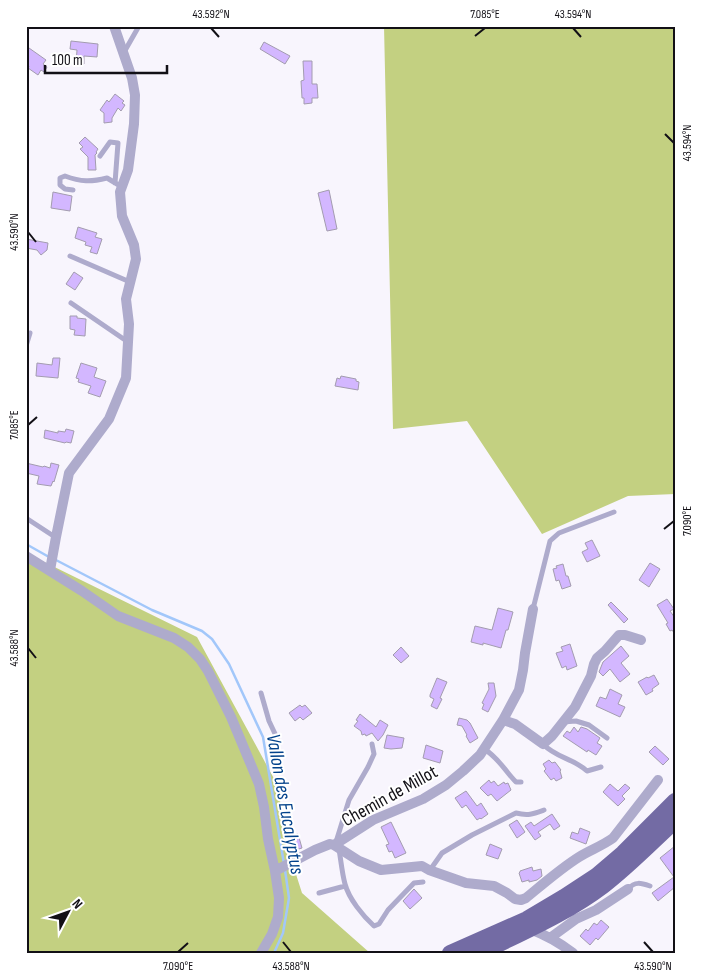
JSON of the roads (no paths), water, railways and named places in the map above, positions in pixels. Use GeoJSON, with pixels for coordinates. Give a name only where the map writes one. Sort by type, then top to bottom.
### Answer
{"type":"FeatureCollection","features":[{"type":"Feature","properties":{"kind":"main road"},"geometry":{"type":"LineString","coordinates":[[450,953],[527,919],[564,898],[596,876],[623,853],[675,801]]}},
{"type":"Feature","properties":{"kind":"main road"},"geometry":{"type":"LineString","coordinates":[[481,953],[530,929],[555,928],[632,862],[675,821]]}},
{"type":"Feature","properties":{"kind":"street"},"geometry":{"type":"LineString","coordinates":[[51,566],[70,473],[109,419],[126,378],[129,324],[126,299],[136,259],[134,245],[122,216],[119,185],[128,170],[134,124],[135,95],[132,78],[114,26]]}},
{"type":"Feature","properties":{"kind":"street"},"geometry":{"type":"LineString","coordinates":[[26,556],[51,566],[118,616],[174,638],[200,659],[208,671],[231,717],[259,784],[268,839],[278,869],[278,917],[272,934],[261,953]]}},
{"type":"Feature","properties":{"kind":"street","name":"Chemin de Millot"},"geometry":{"type":"LineString","coordinates":[[278,869],[330,844],[337,847],[373,820],[423,799],[446,786],[480,755],[503,720],[519,690],[524,670],[533,609]]}},
{"type":"Feature","properties":{"kind":"street"},"geometry":{"type":"LineString","coordinates":[[503,720],[515,724],[543,744],[552,736],[575,707],[591,676],[597,658],[619,635],[626,635],[641,640]]}},
{"type":"Feature","properties":{"kind":"street"},"geometry":{"type":"LineString","coordinates":[[337,847],[359,861],[381,870],[422,866],[466,883],[494,886],[521,900],[526,898],[564,866],[613,838],[658,780]]}},
{"type":"Feature","properties":{"kind":"street"},"geometry":{"type":"LineString","coordinates":[[530,929],[555,928],[596,910],[628,889]]}},
{"type":"Feature","properties":{"kind":"street"},"geometry":{"type":"LineString","coordinates":[[555,928],[569,950]]}},
{"type":"Feature","properties":{"kind":"lane"},"geometry":{"type":"LineString","coordinates":[[123,54],[139,26]]}},
{"type":"Feature","properties":{"kind":"lane"},"geometry":{"type":"LineString","coordinates":[[100,156],[110,142],[118,143],[119,185]]}},
{"type":"Feature","properties":{"kind":"lane"},"geometry":{"type":"LineString","coordinates":[[73,190],[65,189],[60,185],[60,178],[65,176],[88,182],[107,178],[119,185]]}},
{"type":"Feature","properties":{"kind":"lane"},"geometry":{"type":"LineString","coordinates":[[70,256],[130,282]]}},
{"type":"Feature","properties":{"kind":"lane"},"geometry":{"type":"LineString","coordinates":[[71,303],[128,342]]}},
{"type":"Feature","properties":{"kind":"lane"},"geometry":{"type":"LineString","coordinates":[[26,346],[30,333]]}},
{"type":"Feature","properties":{"kind":"lane"},"geometry":{"type":"LineString","coordinates":[[533,609],[550,541],[559,533],[614,512]]}},
{"type":"Feature","properties":{"kind":"lane"},"geometry":{"type":"LineString","coordinates":[[26,518],[56,538]]}},
{"type":"Feature","properties":{"kind":"lane"},"geometry":{"type":"LineString","coordinates":[[261,693],[268,721],[277,738]]}},
{"type":"Feature","properties":{"kind":"lane"},"geometry":{"type":"LineString","coordinates":[[563,722],[576,721],[588,725],[607,738]]}},
{"type":"Feature","properties":{"kind":"lane"},"geometry":{"type":"LineString","coordinates":[[372,744],[374,754],[349,800],[337,847],[345,886],[364,917],[374,926],[379,924],[388,910],[414,883],[423,882]]}},
{"type":"Feature","properties":{"kind":"lane"},"geometry":{"type":"LineString","coordinates":[[543,744],[551,752],[574,762],[586,771],[601,767]]}},
{"type":"Feature","properties":{"kind":"lane"},"geometry":{"type":"LineString","coordinates":[[484,749],[493,754],[516,782],[521,782]]}},
{"type":"Feature","properties":{"kind":"lane"},"geometry":{"type":"LineString","coordinates":[[430,870],[442,853],[472,835],[516,813],[524,815],[544,810]]}},
{"type":"Feature","properties":{"kind":"lane"},"geometry":{"type":"LineString","coordinates":[[628,889],[640,883],[650,886]]}},
{"type":"Feature","properties":{"kind":"lane"},"geometry":{"type":"LineString","coordinates":[[319,893],[345,886]]}},
{"type":"Feature","properties":{"kind":"waterway","name":"Vallon des Eucalyptus"},"geometry":{"type":"LineString","coordinates":[[26,544],[49,557]]}},
{"type":"Feature","properties":{"kind":"waterway","name":"Vallon des Eucalyptus"},"geometry":{"type":"LineString","coordinates":[[54,559],[152,610],[202,631],[212,639],[229,664],[263,737],[284,864]]}},
{"type":"Feature","properties":{"kind":"waterway","name":"Vallon des Eucalyptus"},"geometry":{"type":"LineString","coordinates":[[274,953],[283,933],[289,898],[285,870]]}}]}
